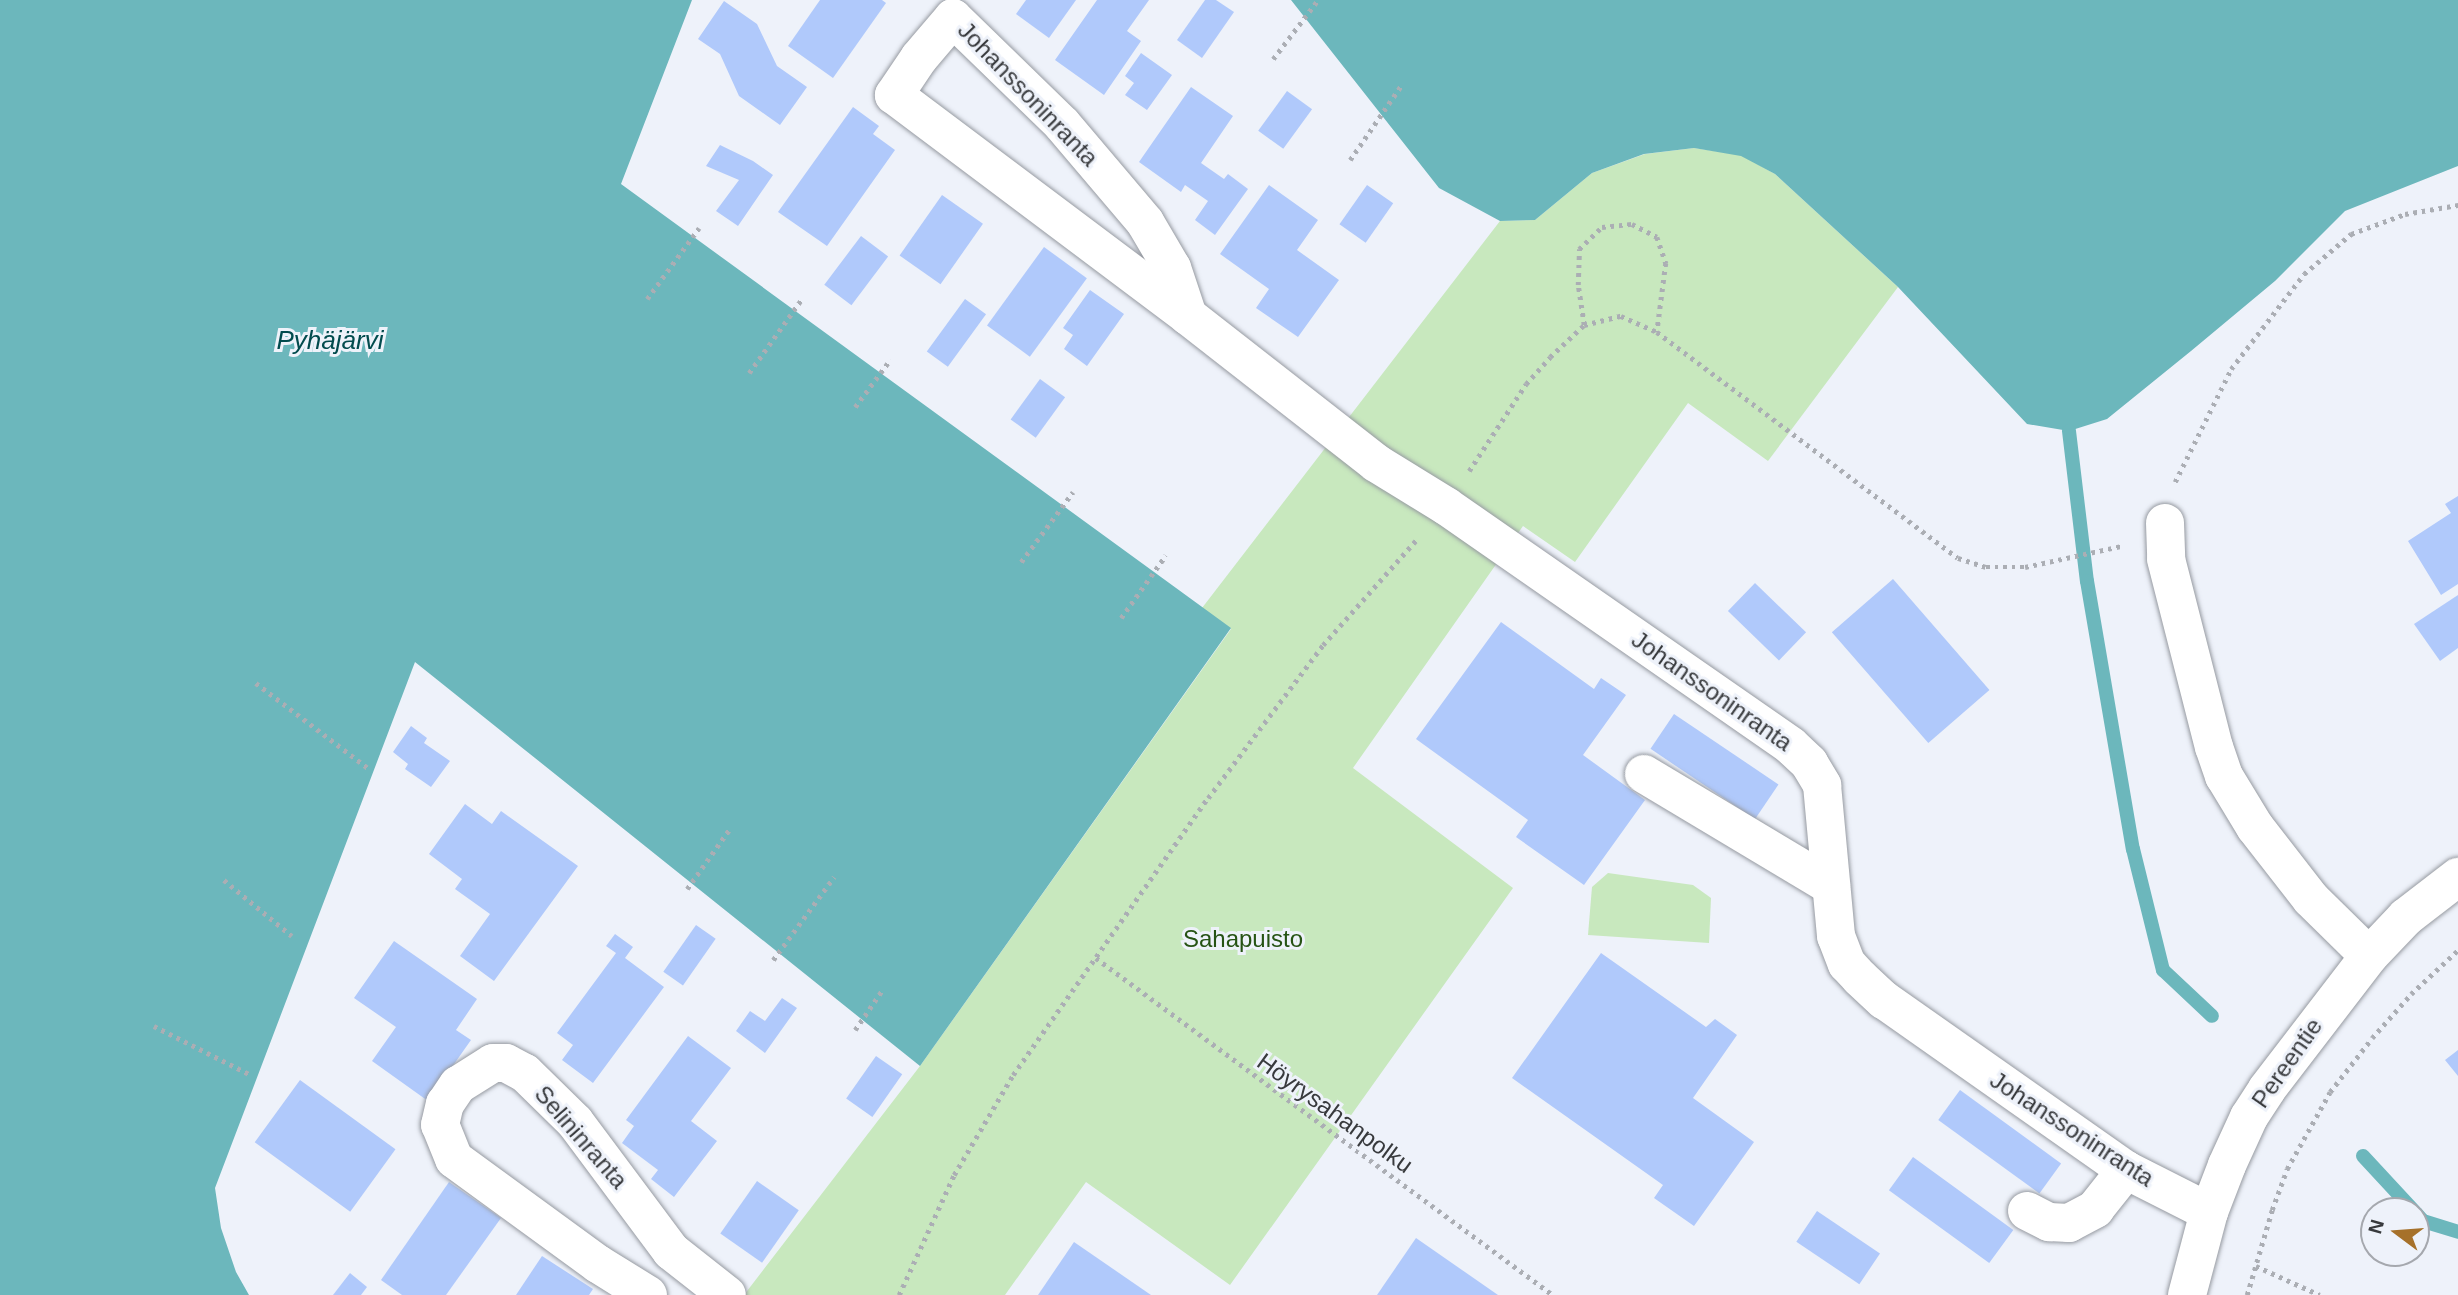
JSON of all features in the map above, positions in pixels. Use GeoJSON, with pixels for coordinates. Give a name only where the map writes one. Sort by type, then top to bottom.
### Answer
{"type":"FeatureCollection","features":[{"type":"Feature","properties":{"kind":"street","name":"Johanssoninranta"},"geometry":{"type":"LineString","coordinates":[[1188,316],[1172,268],[1145,222],[1062,124],[953,18],[919,58],[894,95],[1188,316],[1376,463],[1446,506],[1769,728],[1809,763],[1822,785],[1836,936],[1847,964],[1884,1000],[2126,1170],[2210,1212]]}},
{"type":"Feature","properties":{"kind":"street"},"geometry":{"type":"LineString","coordinates":[[2165,523],[2166,559],[2214,747],[2224,776],[2255,827],[2311,899],[2369,956]]}},
{"type":"Feature","properties":{"kind":"street"},"geometry":{"type":"LineString","coordinates":[[1644,774],[1830,886]]}},
{"type":"Feature","properties":{"kind":"street","name":"Pereentie"},"geometry":{"type":"LineString","coordinates":[[2187,1295],[2210,1212],[2249,1117],[2303,1038],[2369,956],[2406,916],[2458,877]]}},
{"type":"Feature","properties":{"kind":"street","name":"Selininranta"},"geometry":{"type":"LineString","coordinates":[[648,1295],[598,1264],[454,1159],[440,1125],[445,1104],[458,1085],[492,1063],[506,1063],[525,1073],[583,1132],[671,1251],[706,1289]]}},
{"type":"Feature","properties":{"kind":"street"},"geometry":{"type":"LineString","coordinates":[[2027,1211],[2049,1222],[2069,1223],[2095,1209],[2126,1170]]}},
{"type":"Feature","properties":{"kind":"path"},"geometry":{"type":"LineString","coordinates":[[1273,60],[1318,0]]}},
{"type":"Feature","properties":{"kind":"path"},"geometry":{"type":"LineString","coordinates":[[1350,160],[1403,83]]}},
{"type":"Feature","properties":{"kind":"path"},"geometry":{"type":"LineString","coordinates":[[2165,523],[2175,480],[2231,369],[2304,274],[2351,234],[2405,214],[2458,205]]}},
{"type":"Feature","properties":{"kind":"path"},"geometry":{"type":"LineString","coordinates":[[1584,325],[1578,285],[1579,249],[1602,227],[1632,224],[1657,237],[1666,263],[1657,332]]}},
{"type":"Feature","properties":{"kind":"path"},"geometry":{"type":"LineString","coordinates":[[647,299],[699,228]]}},
{"type":"Feature","properties":{"kind":"path"},"geometry":{"type":"LineString","coordinates":[[750,373],[802,300]]}},
{"type":"Feature","properties":{"kind":"path"},"geometry":{"type":"LineString","coordinates":[[899,1295],[960,1164],[1013,1074],[1208,798],[1323,645],[1446,506],[1526,384],[1584,325],[1621,316],[1657,332],[1958,558],[1986,567],[2025,567],[2126,545]]}},
{"type":"Feature","properties":{"kind":"path"},"geometry":{"type":"LineString","coordinates":[[855,407],[890,360]]}},
{"type":"Feature","properties":{"kind":"path"},"geometry":{"type":"LineString","coordinates":[[1021,562],[1073,492]]}},
{"type":"Feature","properties":{"kind":"path"},"geometry":{"type":"LineString","coordinates":[[1121,618],[1166,555]]}},
{"type":"Feature","properties":{"kind":"path"},"geometry":{"type":"LineString","coordinates":[[256,683],[368,768]]}},
{"type":"Feature","properties":{"kind":"path"},"geometry":{"type":"LineString","coordinates":[[687,889],[729,830]]}},
{"type":"Feature","properties":{"kind":"path"},"geometry":{"type":"LineString","coordinates":[[773,960],[834,877]]}},
{"type":"Feature","properties":{"kind":"path"},"geometry":{"type":"LineString","coordinates":[[224,880],[292,936]]}},
{"type":"Feature","properties":{"kind":"path"},"geometry":{"type":"LineString","coordinates":[[2247,1295],[2287,1169],[2330,1092],[2379,1029],[2458,950]]}},
{"type":"Feature","properties":{"kind":"path","name":"Höyrysahanpolku"},"geometry":{"type":"LineString","coordinates":[[1096,958],[1553,1295]]}},
{"type":"Feature","properties":{"kind":"path"},"geometry":{"type":"LineString","coordinates":[[855,1030],[883,989]]}},
{"type":"Feature","properties":{"kind":"path"},"geometry":{"type":"LineString","coordinates":[[154,1026],[249,1074]]}},
{"type":"Feature","properties":{"kind":"path"},"geometry":{"type":"LineString","coordinates":[[2256,1266],[2320,1295]]}},
{"type":"Feature","properties":{"kind":"green space","name":"Sahapuisto"},"geometry":{"type":"Polygon","coordinates":[[[1694,148],[1741,155],[1775,174],[1898,287],[1768,461],[1688,403],[1575,562],[1523,526],[1353,768],[1513,888],[1230,1285],[1086,1182],[1005,1295],[744,1295],[920,1066],[1231,629],[1202,608],[1500,221],[1535,220],[1592,173],[1645,154],[1694,148]]]}},
{"type":"Feature","properties":{"kind":"green space"},"geometry":{"type":"Polygon","coordinates":[[[1608,873],[1693,885],[1711,898],[1709,943],[1588,935],[1592,887],[1608,873]]]}},
{"type":"Feature","properties":{"kind":"water","name":"Pyhäjärvi"},"geometry":{"type":"Polygon","coordinates":[[[0,0],[692,0],[621,184],[1231,628],[920,1066],[415,662],[215,1188],[221,1228],[236,1272],[249,1295],[0,1295],[0,0]]]}},
{"type":"Feature","properties":{"kind":"water"},"geometry":{"type":"Polygon","coordinates":[[[1291,0],[2458,0],[2458,166],[2345,211],[2275,281],[2107,419],[2069,431],[2027,424],[1898,287],[1775,174],[1741,156],[1694,148],[1644,154],[1592,173],[1535,220],[1500,221],[1439,188],[1291,0]]]}},
{"type":"Feature","properties":{"kind":"building"},"geometry":{"type":"Polygon","coordinates":[[[820,0],[882,0],[886,3],[833,78],[788,46],[820,0]]]}},
{"type":"Feature","properties":{"kind":"building"},"geometry":{"type":"Polygon","coordinates":[[[1026,0],[1076,0],[1049,38],[1016,14],[1026,0]]]}},
{"type":"Feature","properties":{"kind":"building"},"geometry":{"type":"Polygon","coordinates":[[[1097,0],[1149,0],[1127,31],[1141,41],[1104,95],[1055,60],[1097,0]]]}},
{"type":"Feature","properties":{"kind":"building"},"geometry":{"type":"Polygon","coordinates":[[[1205,0],[1216,0],[1234,12],[1202,58],[1177,40],[1205,0]]]}},
{"type":"Feature","properties":{"kind":"building"},"geometry":{"type":"Polygon","coordinates":[[[724,1],[757,24],[777,66],[807,87],[780,125],[739,96],[720,54],[698,39],[724,1]]]}},
{"type":"Feature","properties":{"kind":"building"},"geometry":{"type":"Polygon","coordinates":[[[1141,53],[1172,75],[1147,110],[1125,95],[1134,83],[1125,76],[1141,53]]]}},
{"type":"Feature","properties":{"kind":"building"},"geometry":{"type":"Polygon","coordinates":[[[1191,87],[1233,116],[1201,163],[1224,179],[1228,174],[1248,189],[1215,235],[1195,220],[1208,201],[1185,185],[1181,192],[1139,162],[1191,87]]]}},
{"type":"Feature","properties":{"kind":"building"},"geometry":{"type":"Polygon","coordinates":[[[1287,91],[1312,109],[1283,149],[1258,131],[1287,91]]]}},
{"type":"Feature","properties":{"kind":"building"},"geometry":{"type":"Polygon","coordinates":[[[853,107],[879,126],[873,134],[895,150],[827,246],[778,212],[853,107]]]}},
{"type":"Feature","properties":{"kind":"building"},"geometry":{"type":"Polygon","coordinates":[[[720,145],[753,161],[773,175],[738,226],[716,211],[739,180],[706,166],[720,145]]]}},
{"type":"Feature","properties":{"kind":"building"},"geometry":{"type":"Polygon","coordinates":[[[1269,185],[1318,220],[1297,250],[1339,280],[1298,337],[1256,308],[1269,289],[1220,254],[1269,185]]]}},
{"type":"Feature","properties":{"kind":"building"},"geometry":{"type":"Polygon","coordinates":[[[1367,185],[1393,203],[1366,243],[1339,224],[1367,185]]]}},
{"type":"Feature","properties":{"kind":"building"},"geometry":{"type":"Polygon","coordinates":[[[942,195],[983,224],[941,284],[900,256],[942,195]]]}},
{"type":"Feature","properties":{"kind":"building"},"geometry":{"type":"Polygon","coordinates":[[[861,236],[888,256],[851,305],[824,285],[861,236]]]}},
{"type":"Feature","properties":{"kind":"building"},"geometry":{"type":"Polygon","coordinates":[[[1044,247],[1087,278],[1030,357],[987,325],[1044,247]]]}},
{"type":"Feature","properties":{"kind":"building"},"geometry":{"type":"Polygon","coordinates":[[[1090,290],[1124,314],[1087,366],[1064,349],[1073,335],[1063,328],[1090,290]]]}},
{"type":"Feature","properties":{"kind":"building"},"geometry":{"type":"Polygon","coordinates":[[[965,299],[986,314],[948,367],[927,352],[965,299]]]}},
{"type":"Feature","properties":{"kind":"building"},"geometry":{"type":"Polygon","coordinates":[[[1040,379],[1065,397],[1036,438],[1011,419],[1040,379]]]}},
{"type":"Feature","properties":{"kind":"building"},"geometry":{"type":"Polygon","coordinates":[[[2458,496],[2458,584],[2441,595],[2408,541],[2451,513],[2445,504],[2458,496]]]}},
{"type":"Feature","properties":{"kind":"building"},"geometry":{"type":"Polygon","coordinates":[[[1893,579],[1989,690],[1928,743],[1832,632],[1893,579]]]}},
{"type":"Feature","properties":{"kind":"building"},"geometry":{"type":"Polygon","coordinates":[[[1755,583],[1806,632],[1779,660],[1728,611],[1755,583]]]}},
{"type":"Feature","properties":{"kind":"building"},"geometry":{"type":"Polygon","coordinates":[[[2458,595],[2458,648],[2440,661],[2414,624],[2458,595]]]}},
{"type":"Feature","properties":{"kind":"building"},"geometry":{"type":"Polygon","coordinates":[[[1501,622],[1594,689],[1601,678],[1626,695],[1583,755],[1645,800],[1584,885],[1516,837],[1528,820],[1416,739],[1501,622]]]}},
{"type":"Feature","properties":{"kind":"building"},"geometry":{"type":"Polygon","coordinates":[[[1674,714],[1778,784],[1755,819],[1651,749],[1674,714]]]}},
{"type":"Feature","properties":{"kind":"building"},"geometry":{"type":"Polygon","coordinates":[[[411,726],[427,738],[424,743],[450,761],[431,787],[405,769],[408,764],[393,752],[411,726]]]}},
{"type":"Feature","properties":{"kind":"building"},"geometry":{"type":"Polygon","coordinates":[[[465,804],[492,824],[501,811],[578,866],[494,981],[460,956],[490,914],[455,889],[462,879],[429,854],[465,804]]]}},
{"type":"Feature","properties":{"kind":"building"},"geometry":{"type":"Polygon","coordinates":[[[696,925],[716,939],[683,985],[663,972],[696,925]]]}},
{"type":"Feature","properties":{"kind":"building"},"geometry":{"type":"Polygon","coordinates":[[[615,934],[633,947],[625,958],[664,987],[593,1083],[562,1060],[573,1045],[557,1033],[616,953],[606,946],[615,934]]]}},
{"type":"Feature","properties":{"kind":"building"},"geometry":{"type":"Polygon","coordinates":[[[394,941],[477,999],[456,1030],[471,1040],[428,1101],[372,1061],[396,1027],[354,998],[394,941]]]}},
{"type":"Feature","properties":{"kind":"building"},"geometry":{"type":"Polygon","coordinates":[[[1601,953],[1706,1027],[1715,1019],[1737,1035],[1693,1098],[1754,1142],[1694,1226],[1654,1198],[1663,1185],[1512,1078],[1601,953]]]}},
{"type":"Feature","properties":{"kind":"building"},"geometry":{"type":"Polygon","coordinates":[[[782,998],[797,1008],[765,1053],[736,1031],[750,1011],[765,1021],[782,998]]]}},
{"type":"Feature","properties":{"kind":"building"},"geometry":{"type":"Polygon","coordinates":[[[688,1036],[731,1068],[691,1121],[717,1141],[674,1197],[651,1179],[658,1170],[622,1143],[634,1126],[626,1120],[688,1036]]]}},
{"type":"Feature","properties":{"kind":"building"},"geometry":{"type":"Polygon","coordinates":[[[2458,1050],[2458,1076],[2445,1060],[2458,1050]]]}},
{"type":"Feature","properties":{"kind":"building"},"geometry":{"type":"Polygon","coordinates":[[[876,1056],[902,1074],[872,1117],[846,1099],[876,1056]]]}},
{"type":"Feature","properties":{"kind":"building"},"geometry":{"type":"Polygon","coordinates":[[[300,1080],[395,1149],[350,1212],[255,1142],[300,1080]]]}},
{"type":"Feature","properties":{"kind":"building"},"geometry":{"type":"Polygon","coordinates":[[[1960,1090],[2061,1163],[2039,1193],[1938,1120],[1960,1090]]]}},
{"type":"Feature","properties":{"kind":"building"},"geometry":{"type":"Polygon","coordinates":[[[1913,1157],[2013,1230],[1989,1263],[1889,1190],[1913,1157]]]}},
{"type":"Feature","properties":{"kind":"building"},"geometry":{"type":"Polygon","coordinates":[[[757,1181],[799,1210],[762,1263],[720,1233],[757,1181]]]}},
{"type":"Feature","properties":{"kind":"building"},"geometry":{"type":"Polygon","coordinates":[[[449,1182],[501,1218],[446,1295],[402,1295],[381,1280],[449,1182]]]}},
{"type":"Feature","properties":{"kind":"building"},"geometry":{"type":"Polygon","coordinates":[[[1817,1211],[1880,1253],[1859,1284],[1796,1242],[1817,1211]]]}},
{"type":"Feature","properties":{"kind":"building"},"geometry":{"type":"Polygon","coordinates":[[[1416,1238],[1498,1295],[1377,1295],[1416,1238]]]}},
{"type":"Feature","properties":{"kind":"building"},"geometry":{"type":"Polygon","coordinates":[[[1074,1242],[1151,1295],[1038,1295],[1074,1242]]]}},
{"type":"Feature","properties":{"kind":"building"},"geometry":{"type":"Polygon","coordinates":[[[542,1256],[593,1289],[589,1295],[516,1295],[542,1256]]]}},
{"type":"Feature","properties":{"kind":"building"},"geometry":{"type":"Polygon","coordinates":[[[350,1273],[367,1287],[361,1295],[333,1295],[350,1273]]]}},
{"type":"Feature","properties":{"kind":"waterway"},"geometry":{"type":"LineString","coordinates":[[2069,431],[2087,581],[2133,849],[2163,970],[2212,1016]]}},
{"type":"Feature","properties":{"kind":"waterway"},"geometry":{"type":"LineString","coordinates":[[2363,1156],[2401,1197]]}},
{"type":"Feature","properties":{"kind":"waterway"},"geometry":{"type":"LineString","coordinates":[[2430,1223],[2458,1232]]}}]}
